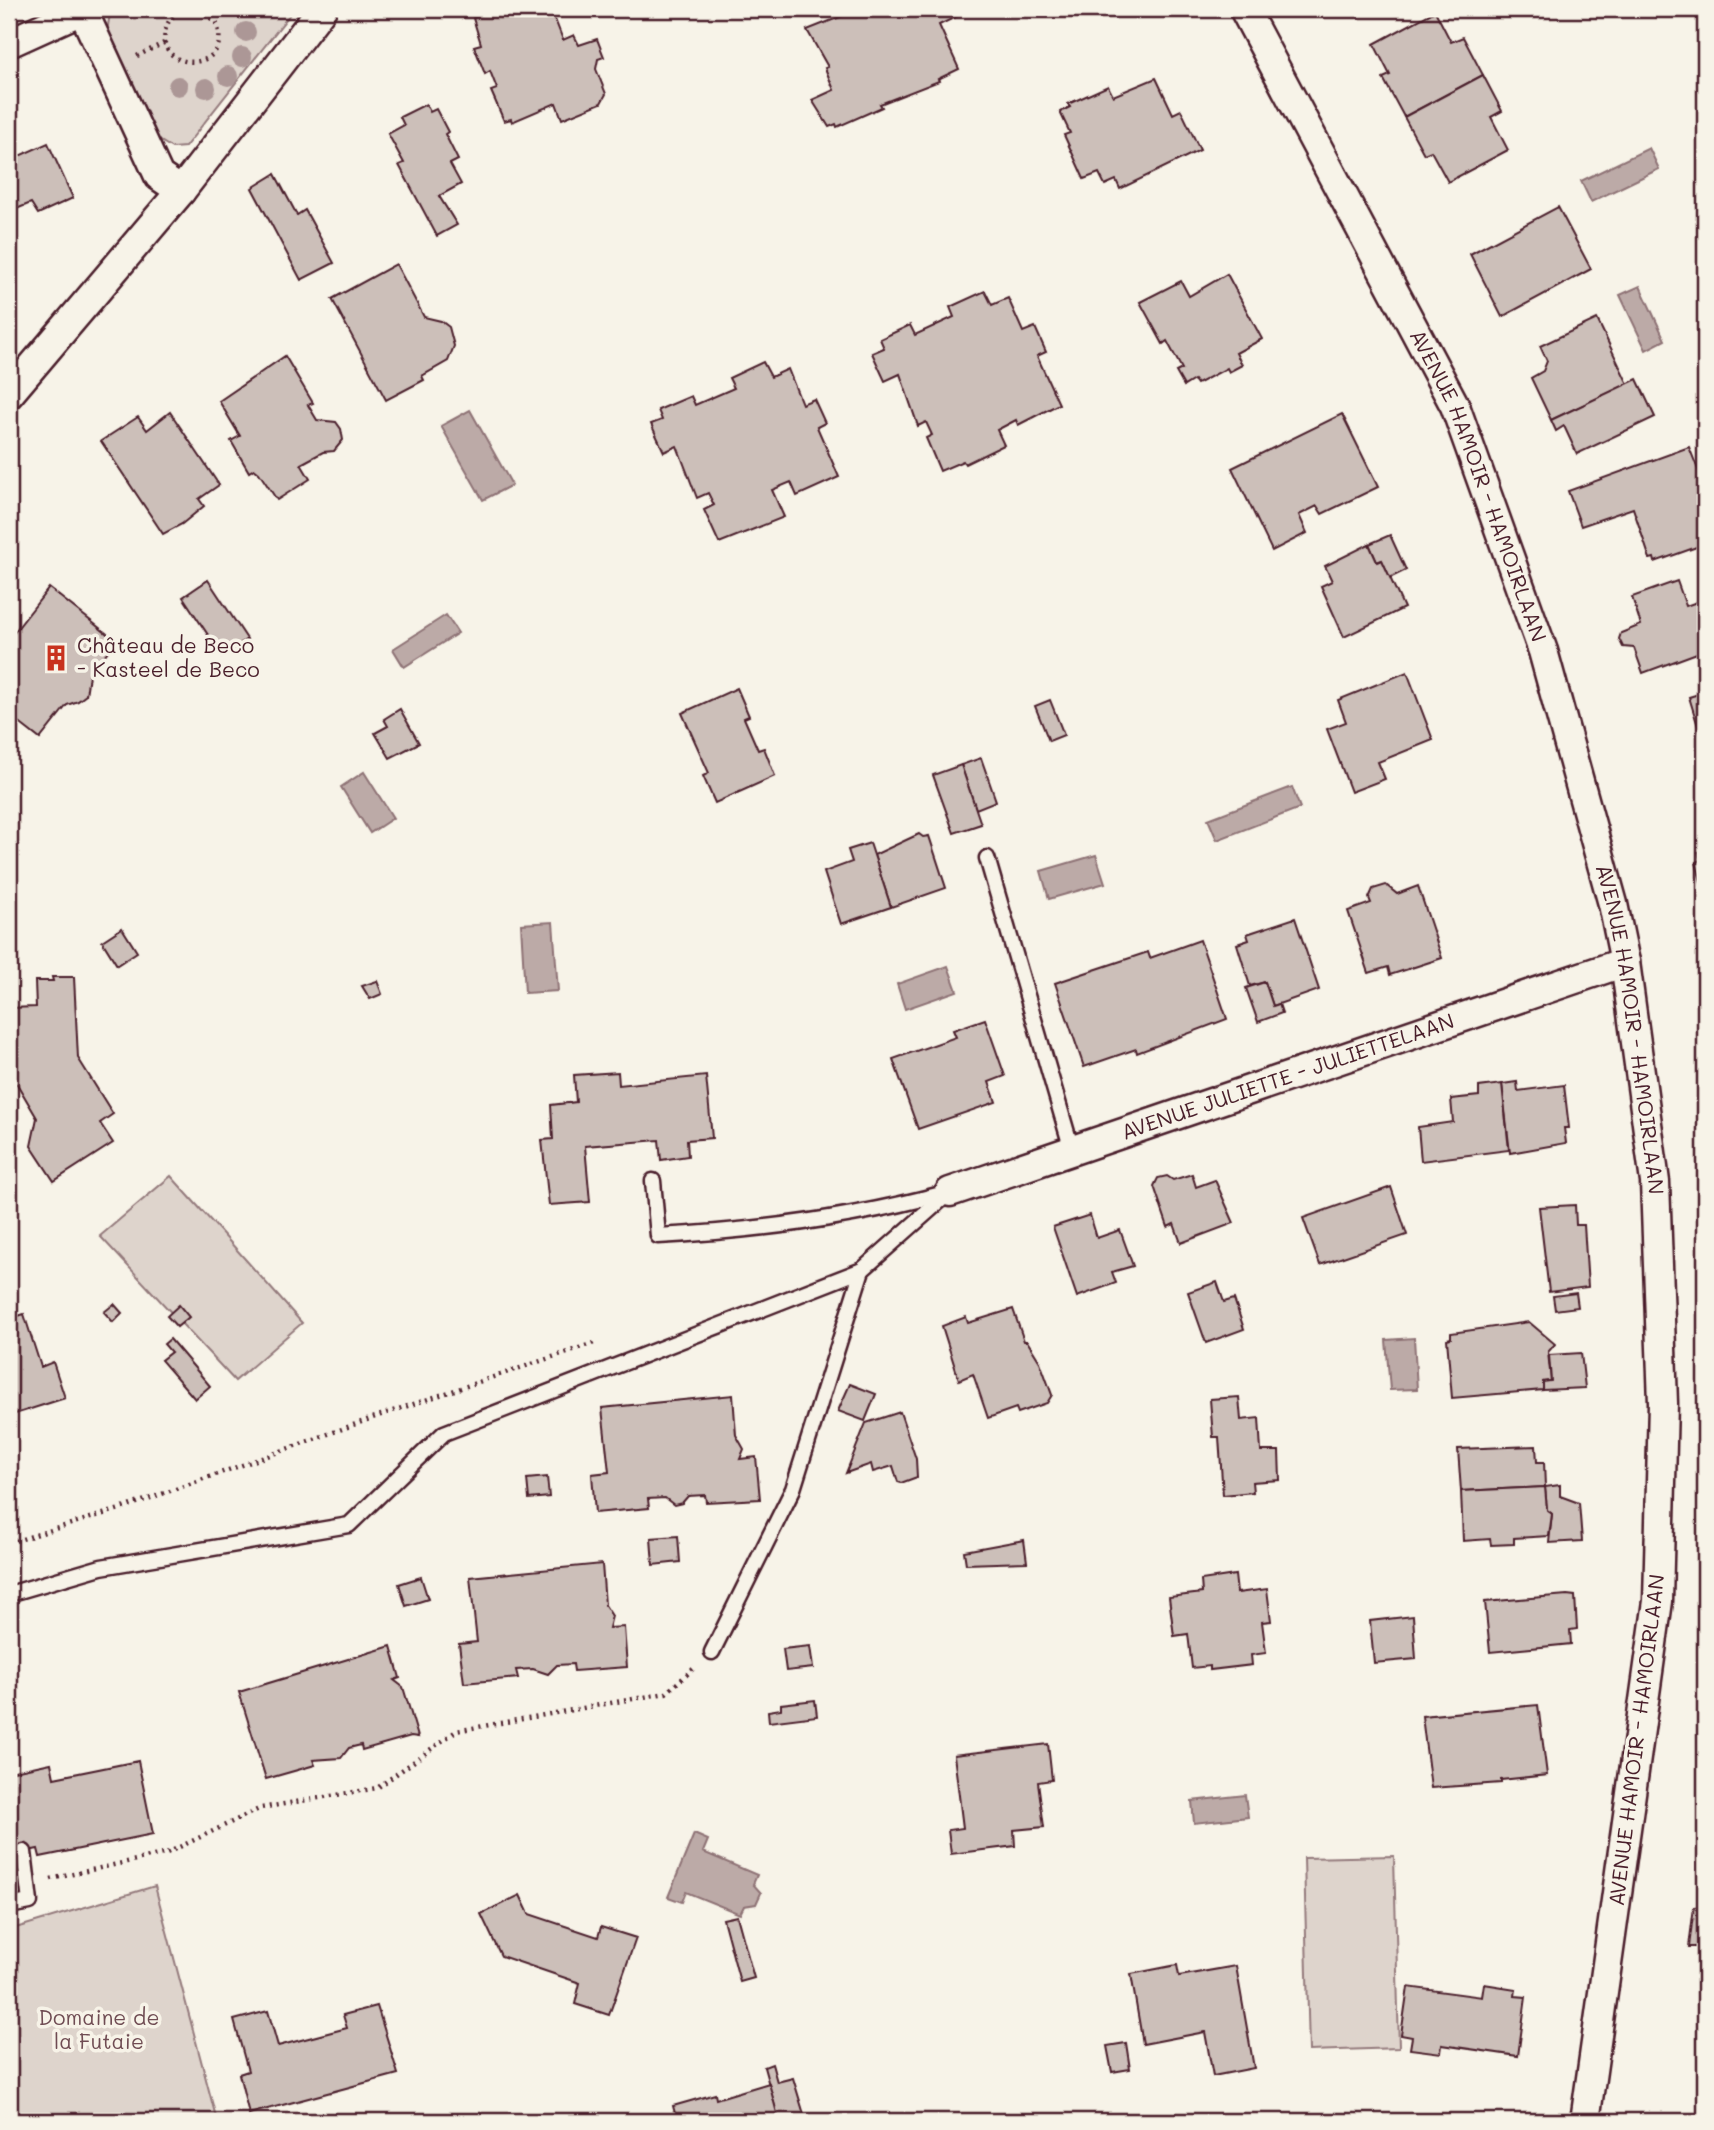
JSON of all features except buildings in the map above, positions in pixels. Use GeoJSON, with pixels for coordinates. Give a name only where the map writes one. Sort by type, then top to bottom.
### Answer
{"type":"FeatureCollection","features":[{"type":"Feature","properties":{"kind":"street"},"geometry":{"type":"LineString","coordinates":[[9,43],[83,9],[159,176],[181,191]]}},
{"type":"Feature","properties":{"kind":"street","name":"AVENUE HAMOIR - HAMOIRLAAN"},"geometry":{"type":"LineString","coordinates":[[1244,9],[1455,406],[1543,650],[1613,904],[1625,961],[1655,1182],[1663,1404],[1658,1601],[1585,2121]]}},
{"type":"Feature","properties":{"kind":"street"},"geometry":{"type":"LineString","coordinates":[[9,394],[181,191],[320,10]]}},
{"type":"Feature","properties":{"kind":"street","name":"AVENUE JULIETTE - JULIETTELAAN"},"geometry":{"type":"LineString","coordinates":[[950,1192],[1625,961]]}},
{"type":"Feature","properties":{"kind":"lane"},"geometry":{"type":"LineString","coordinates":[[987,858],[1072,1150]]}},
{"type":"Feature","properties":{"kind":"lane"},"geometry":{"type":"LineString","coordinates":[[653,1181],[659,1237],[797,1225],[852,1216],[950,1192]]}},
{"type":"Feature","properties":{"kind":"lane"},"geometry":{"type":"LineString","coordinates":[[9,1594],[101,1567],[349,1525],[444,1433],[862,1270],[950,1192]]}},
{"type":"Feature","properties":{"kind":"lane"},"geometry":{"type":"LineString","coordinates":[[712,1652],[793,1489],[862,1270]]}},
{"type":"Feature","properties":{"kind":"lane"},"geometry":{"type":"LineString","coordinates":[[9,1906],[30,1902],[24,1852]]}},
{"type":"Feature","properties":{"kind":"path"},"geometry":{"type":"LineString","coordinates":[[185,9],[178,11],[167,25],[166,42],[169,50],[182,61],[190,63],[206,59],[218,47],[219,30],[216,22],[205,10],[198,9]]}},
{"type":"Feature","properties":{"kind":"path"},"geometry":{"type":"LineString","coordinates":[[132,58],[166,42]]}},
{"type":"Feature","properties":{"kind":"path"},"geometry":{"type":"LineString","coordinates":[[9,1543],[123,1508],[378,1416],[598,1342]]}},
{"type":"Feature","properties":{"kind":"path"},"geometry":{"type":"LineString","coordinates":[[28,1884],[167,1853],[261,1808],[377,1788],[456,1731],[666,1693],[712,1652]]}},
{"type":"Feature","properties":{"kind":"green space"},"geometry":{"type":"Polygon","coordinates":[[[117,9],[294,9],[185,147],[172,148],[156,138],[107,32],[109,19],[117,9]]]}},
{"type":"Feature","properties":{"kind":"green space"},"geometry":{"type":"Polygon","coordinates":[[[171,1176],[302,1323],[235,1381],[100,1236],[171,1176]]]}},
{"type":"Feature","properties":{"kind":"green space"},"geometry":{"type":"Polygon","coordinates":[[[1394,1856],[1399,2048],[1309,2051],[1304,1858],[1394,1856]]]}},
{"type":"Feature","properties":{"kind":"green space","name":"Domaine de la Futaie"},"geometry":{"type":"Polygon","coordinates":[[[155,1886],[217,2121],[9,2121],[9,1930],[155,1886]]]}},
{"type":"Feature","properties":{"kind":"shaded area"},"geometry":{"type":"Polygon","coordinates":[[[1649,148],[1659,169],[1591,202],[1581,181],[1649,148]]]}},
{"type":"Feature","properties":{"kind":"shaded area"},"geometry":{"type":"Polygon","coordinates":[[[1640,286],[1665,340],[1646,350],[1620,295],[1640,286]]]}},
{"type":"Feature","properties":{"kind":"shaded area"},"geometry":{"type":"Polygon","coordinates":[[[470,410],[512,485],[483,500],[441,426],[470,410]]]}},
{"type":"Feature","properties":{"kind":"shaded area"},"geometry":{"type":"Polygon","coordinates":[[[446,615],[458,633],[404,667],[393,649],[446,615]]]}},
{"type":"Feature","properties":{"kind":"shaded area"},"geometry":{"type":"Polygon","coordinates":[[[364,772],[393,818],[370,833],[341,787],[364,772]]]}},
{"type":"Feature","properties":{"kind":"shaded area"},"geometry":{"type":"Polygon","coordinates":[[[1292,787],[1300,808],[1217,840],[1208,819],[1292,787]]]}},
{"type":"Feature","properties":{"kind":"shaded area"},"geometry":{"type":"Polygon","coordinates":[[[1096,855],[1105,883],[1049,899],[1041,871],[1096,855]]]}},
{"type":"Feature","properties":{"kind":"shaded area"},"geometry":{"type":"Polygon","coordinates":[[[553,922],[558,991],[525,993],[521,924],[553,922]]]}},
{"type":"Feature","properties":{"kind":"shaded area"},"geometry":{"type":"Polygon","coordinates":[[[948,966],[957,991],[905,1009],[897,984],[948,966]]]}},
{"type":"Feature","properties":{"kind":"shaded area"},"geometry":{"type":"Polygon","coordinates":[[[1414,1338],[1417,1389],[1390,1390],[1386,1340],[1414,1338]]]}},
{"type":"Feature","properties":{"kind":"shaded area"},"geometry":{"type":"Polygon","coordinates":[[[1245,1795],[1248,1817],[1194,1823],[1192,1801],[1245,1795]]]}},
{"type":"Feature","properties":{"kind":"shaded area"},"geometry":{"type":"Polygon","coordinates":[[[694,1834],[708,1840],[703,1852],[757,1875],[753,1884],[761,1893],[756,1904],[744,1906],[740,1914],[686,1892],[682,1902],[668,1897],[694,1834]]]}},
{"type":"Feature","properties":{"kind":"place","name":"Château de Beco - Kasteel de Beco"},"geometry":{"type":"Point","coordinates":[56,658]}}]}
